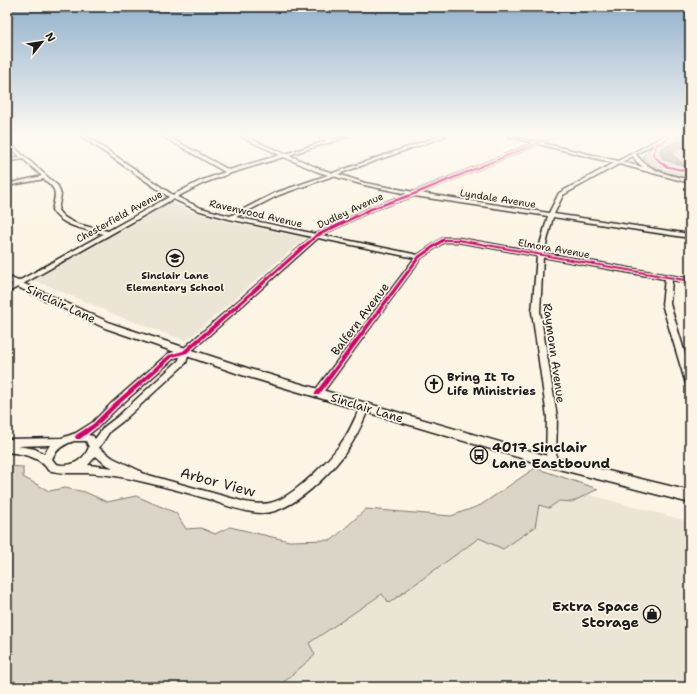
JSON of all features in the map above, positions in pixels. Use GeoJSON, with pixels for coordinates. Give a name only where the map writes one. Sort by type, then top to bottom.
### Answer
{"type":"FeatureCollection","features":[{"type":"Feature","properties":{"kind":"main road","name":"Sinclair Lane"},"geometry":{"type":"LineString","coordinates":[[12,281],[109,326],[185,352],[317,394],[551,462],[690,497]]}},
{"type":"Feature","properties":{"kind":"street"},"geometry":{"type":"LineString","coordinates":[[36,168],[56,187],[59,192],[55,210],[58,216],[75,224],[108,233]]}},
{"type":"Feature","properties":{"kind":"street","name":"Ravenwood Avenue"},"geometry":{"type":"LineString","coordinates":[[131,168],[172,197],[198,209],[231,218],[419,257]]}},
{"type":"Feature","properties":{"kind":"street"},"geometry":{"type":"LineString","coordinates":[[222,168],[229,172]]}},
{"type":"Feature","properties":{"kind":"street","name":"Chesterfield Avenue"},"geometry":{"type":"LineString","coordinates":[[7,291],[12,281],[108,233],[172,197],[202,182],[241,168]]}},
{"type":"Feature","properties":{"kind":"street","name":"Lyndale Avenue"},"geometry":{"type":"LineString","coordinates":[[316,168],[332,175],[364,184],[414,194],[690,236]]}},
{"type":"Feature","properties":{"kind":"street"},"geometry":{"type":"LineString","coordinates":[[231,218],[277,194],[351,168]]}},
{"type":"Feature","properties":{"kind":"street","name":"Dudley Avenue"},"geometry":{"type":"LineString","coordinates":[[185,352],[316,236],[371,209],[414,194],[476,168]]}},
{"type":"Feature","properties":{"kind":"street","name":"Raymonn Avenue"},"geometry":{"type":"LineString","coordinates":[[551,462],[552,417],[536,312],[540,255],[551,215],[561,194],[606,168]]}},
{"type":"Feature","properties":{"kind":"street"},"geometry":{"type":"LineString","coordinates":[[641,168],[690,182]]}},
{"type":"Feature","properties":{"kind":"street"},"geometry":{"type":"LineString","coordinates":[[651,168],[657,172]]}},
{"type":"Feature","properties":{"kind":"street"},"geometry":{"type":"LineString","coordinates":[[7,185],[45,177]]}},
{"type":"Feature","properties":{"kind":"street","name":"Elmora Avenue"},"geometry":{"type":"LineString","coordinates":[[419,257],[440,242],[447,240],[690,281]]}},
{"type":"Feature","properties":{"kind":"street","name":"Balfern Avenue"},"geometry":{"type":"LineString","coordinates":[[317,394],[419,257]]}},
{"type":"Feature","properties":{"kind":"street"},"geometry":{"type":"LineString","coordinates":[[669,277],[666,304],[690,384]]}},
{"type":"Feature","properties":{"kind":"street"},"geometry":{"type":"LineString","coordinates":[[7,443],[62,441],[78,437],[95,425],[114,406],[171,356],[185,352],[184,361],[107,429],[94,448],[92,455],[86,461],[70,469],[56,469],[35,453],[7,448]]}},
{"type":"Feature","properties":{"kind":"street","name":"Arbor View"},"geometry":{"type":"LineString","coordinates":[[70,469],[87,468],[139,475],[244,505],[268,508],[279,505],[300,492],[346,445],[364,408]]}},
{"type":"Feature","properties":{"kind":"street"},"geometry":{"type":"LineString","coordinates":[[78,437],[90,439],[94,448]]}},
{"type":"Feature","properties":{"kind":"street"},"geometry":{"type":"LineString","coordinates":[[48,464],[47,459],[52,449],[62,441]]}},
{"type":"Feature","properties":{"kind":"street","name":"Arbor View"},"geometry":{"type":"LineString","coordinates":[[94,448],[109,461],[139,475]]}},
{"type":"Feature","properties":{"kind":"shaded area"},"geometry":{"type":"Polygon","coordinates":[[[690,168],[690,179],[671,174],[657,169],[690,168]]]}},
{"type":"Feature","properties":{"kind":"shaded area","name":"Sinclair Lane Elementary School"},"geometry":{"type":"Polygon","coordinates":[[[170,202],[191,211],[228,222],[305,238],[186,341],[118,316],[32,279],[170,202]]]}},
{"type":"Feature","properties":{"kind":"shaded area"},"geometry":{"type":"Polygon","coordinates":[[[7,466],[23,467],[23,477],[49,491],[65,488],[85,492],[107,502],[136,496],[176,513],[186,529],[201,528],[215,534],[230,527],[289,541],[332,540],[366,509],[451,516],[481,505],[535,468],[598,489],[572,502],[559,501],[549,508],[539,505],[535,527],[503,549],[479,538],[389,603],[382,594],[309,643],[315,655],[278,687],[7,687],[7,466]]]}},
{"type":"Feature","properties":{"kind":"shaded area"},"geometry":{"type":"Polygon","coordinates":[[[553,485],[690,522],[690,687],[278,687],[315,655],[309,643],[383,594],[389,603],[553,485]]]}},
{"type":"Feature","properties":{"kind":"cycle path"},"geometry":{"type":"LineString","coordinates":[[78,437],[95,425],[114,406],[171,356],[185,352],[316,236],[371,209],[414,194],[476,168]]}},
{"type":"Feature","properties":{"kind":"cycle path"},"geometry":{"type":"LineString","coordinates":[[675,168],[690,172]]}},
{"type":"Feature","properties":{"kind":"cycle path"},"geometry":{"type":"LineString","coordinates":[[317,394],[419,257],[443,240],[458,240],[690,281]]}},
{"type":"Feature","properties":{"kind":"place","name":"Sinclair Lane Elementary School"},"geometry":{"type":"Point","coordinates":[175,258]}},
{"type":"Feature","properties":{"kind":"place","name":"Bring It To Life Ministries"},"geometry":{"type":"Point","coordinates":[434,384]}},
{"type":"Feature","properties":{"kind":"place","name":"4017 Sinclair Lane Eastbound"},"geometry":{"type":"Point","coordinates":[479,455]}},
{"type":"Feature","properties":{"kind":"place","name":"Extra Space Storage"},"geometry":{"type":"Point","coordinates":[652,614]}}]}
